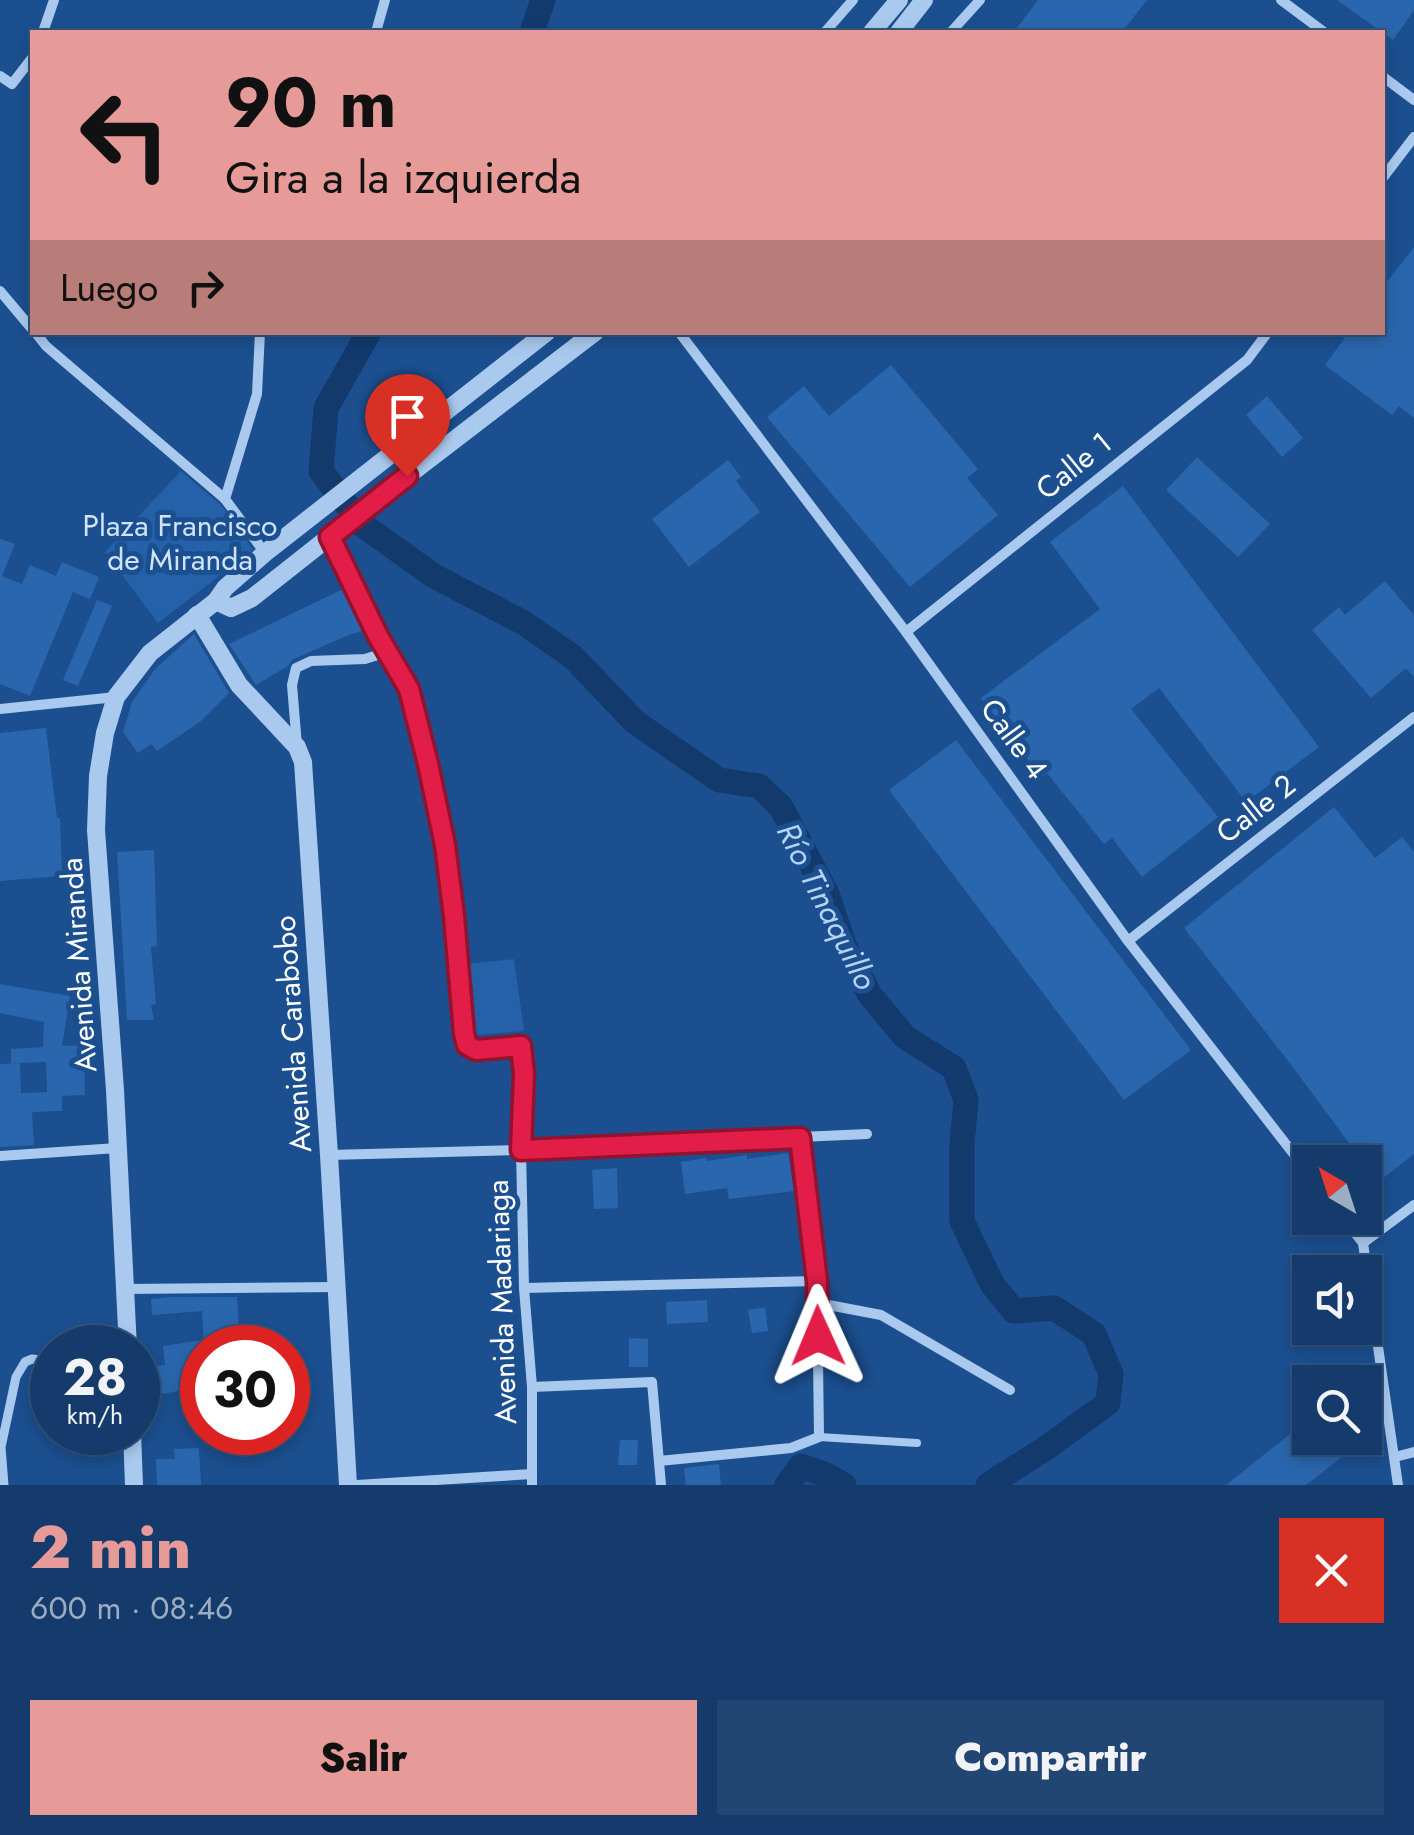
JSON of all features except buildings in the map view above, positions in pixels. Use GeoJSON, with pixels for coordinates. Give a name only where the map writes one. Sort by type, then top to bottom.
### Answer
{"type":"FeatureCollection","features":[{"type":"Feature","properties":{"kind":"street"},"geometry":{"type":"LineString","coordinates":[[44,30],[54,0]]}},
{"type":"Feature","properties":{"kind":"street"},"geometry":{"type":"LineString","coordinates":[[377,30],[385,0]]}},
{"type":"Feature","properties":{"kind":"street"},"geometry":{"type":"LineString","coordinates":[[827,30],[853,0]]}},
{"type":"Feature","properties":{"kind":"street"},"geometry":{"type":"LineString","coordinates":[[874,30],[898,0]]}},
{"type":"Feature","properties":{"kind":"street"},"geometry":{"type":"LineString","coordinates":[[901,30],[924,0]]}},
{"type":"Feature","properties":{"kind":"street"},"geometry":{"type":"LineString","coordinates":[[954,30],[980,0]]}},
{"type":"Feature","properties":{"kind":"street"},"geometry":{"type":"LineString","coordinates":[[1280,0],[1321,30]]}},
{"type":"Feature","properties":{"kind":"street"},"geometry":{"type":"LineString","coordinates":[[0,76],[12,84],[30,61]]}},
{"type":"Feature","properties":{"kind":"street"},"geometry":{"type":"LineString","coordinates":[[1385,78],[1414,100]]}},
{"type":"Feature","properties":{"kind":"street"},"geometry":{"type":"LineString","coordinates":[[1385,175],[1414,137]]}},
{"type":"Feature","properties":{"kind":"street"},"geometry":{"type":"LineString","coordinates":[[0,291],[30,326]]}},
{"type":"Feature","properties":{"kind":"street"},"geometry":{"type":"LineString","coordinates":[[37,335],[225,499],[265,554]]}},
{"type":"Feature","properties":{"kind":"street"},"geometry":{"type":"LineString","coordinates":[[225,499],[257,394],[260,335]]}},
{"type":"Feature","properties":{"kind":"street"},"geometry":{"type":"LineString","coordinates":[[544,335],[265,554],[224,588],[216,601],[231,608],[240,605],[591,335]]}},
{"type":"Feature","properties":{"kind":"street","name":"Calle 4"},"geometry":{"type":"LineString","coordinates":[[681,335],[906,632],[1128,941],[1292,1152]]}},
{"type":"Feature","properties":{"kind":"street","name":"Calle 1"},"geometry":{"type":"LineString","coordinates":[[906,632],[1248,360],[1266,335]]}},
{"type":"Feature","properties":{"kind":"street","name":"Avenida Madariaga"},"geometry":{"type":"LineString","coordinates":[[334,534],[409,689],[442,829],[467,1045],[476,1050],[521,1046],[524,1288],[532,1387],[532,1480]]}},
{"type":"Feature","properties":{"kind":"street","name":"Avenida Miranda"},"geometry":{"type":"LineString","coordinates":[[127,1325],[116,1090],[96,830],[98,776],[104,732],[116,697],[150,653],[216,601]]}},
{"type":"Feature","properties":{"kind":"street"},"geometry":{"type":"LineString","coordinates":[[197,615],[239,685],[297,747]]}},
{"type":"Feature","properties":{"kind":"street"},"geometry":{"type":"LineString","coordinates":[[297,747],[292,685],[296,668],[310,661],[365,658],[388,652]]}},
{"type":"Feature","properties":{"kind":"street"},"geometry":{"type":"LineString","coordinates":[[0,708],[116,697]]}},
{"type":"Feature","properties":{"kind":"street","name":"Calle 2"},"geometry":{"type":"LineString","coordinates":[[1128,941],[1414,717]]}},
{"type":"Feature","properties":{"kind":"street","name":"Avenida Carabobo"},"geometry":{"type":"LineString","coordinates":[[297,747],[303,762],[348,1485]]}},
{"type":"Feature","properties":{"kind":"street"},"geometry":{"type":"LineString","coordinates":[[330,1155],[867,1134]]}},
{"type":"Feature","properties":{"kind":"street"},"geometry":{"type":"LineString","coordinates":[[660,1461],[792,1448],[818,1437],[817,1281],[800,1138]]}},
{"type":"Feature","properties":{"kind":"street"},"geometry":{"type":"LineString","coordinates":[[0,1156],[117,1148]]}},
{"type":"Feature","properties":{"kind":"street"},"geometry":{"type":"LineString","coordinates":[[1363,1244],[1414,1205]]}},
{"type":"Feature","properties":{"kind":"street"},"geometry":{"type":"LineString","coordinates":[[1356,1235],[1363,1244],[1398,1485]]}},
{"type":"Feature","properties":{"kind":"street"},"geometry":{"type":"LineString","coordinates":[[524,1288],[817,1281]]}},
{"type":"Feature","properties":{"kind":"street"},"geometry":{"type":"LineString","coordinates":[[126,1288],[336,1287]]}},
{"type":"Feature","properties":{"kind":"street"},"geometry":{"type":"LineString","coordinates":[[818,1303],[882,1315],[1010,1390]]}},
{"type":"Feature","properties":{"kind":"street"},"geometry":{"type":"LineString","coordinates":[[4,1485],[1,1447],[16,1376],[30,1360]]}},
{"type":"Feature","properties":{"kind":"street"},"geometry":{"type":"LineString","coordinates":[[532,1387],[652,1382],[661,1485]]}},
{"type":"Feature","properties":{"kind":"street"},"geometry":{"type":"LineString","coordinates":[[1394,1457],[1414,1452]]}},
{"type":"Feature","properties":{"kind":"street"},"geometry":{"type":"LineString","coordinates":[[133,1455],[134,1485]]}},
{"type":"Feature","properties":{"kind":"street"},"geometry":{"type":"LineString","coordinates":[[357,1485],[532,1480]]}},
{"type":"Feature","properties":{"kind":"lane"},"geometry":{"type":"LineString","coordinates":[[818,1437],[917,1443]]}},
{"type":"Feature","properties":{"kind":"green space","name":"Plaza Francisco de Miranda"},"geometry":{"type":"Polygon","coordinates":[[[181,471],[223,507],[253,550],[158,623],[105,552],[181,471]]]}},
{"type":"Feature","properties":{"kind":"green space"},"geometry":{"type":"Polygon","coordinates":[[[514,959],[524,1031],[477,1035],[467,964],[514,959]]]}},
{"type":"Feature","properties":{"kind":"waterway","name":"Río Tinaquillo"},"geometry":{"type":"LineString","coordinates":[[533,30],[543,0]]}},
{"type":"Feature","properties":{"kind":"waterway","name":"Río Tinaquillo"},"geometry":{"type":"LineString","coordinates":[[367,335],[326,408],[321,471],[361,524],[434,576],[524,623],[573,657],[635,722],[719,780],[759,786],[781,807],[827,894],[844,945],[870,995],[905,1037],[954,1068],[966,1100],[962,1221],[992,1284],[1014,1311],[1054,1308],[1094,1334],[1111,1374],[1108,1403],[988,1485]]}},
{"type":"Feature","properties":{"kind":"waterway","name":"Río Tinaquillo"},"geometry":{"type":"LineString","coordinates":[[787,1485],[801,1466],[844,1485]]}},
{"type":"Feature","properties":{"kind":"route"},"geometry":{"type":"LineString","coordinates":[[407,476],[330,537],[378,636],[409,689],[445,845],[467,1045],[476,1050],[521,1046],[521,1150],[800,1138],[817,1281],[818,1336]]}}]}
